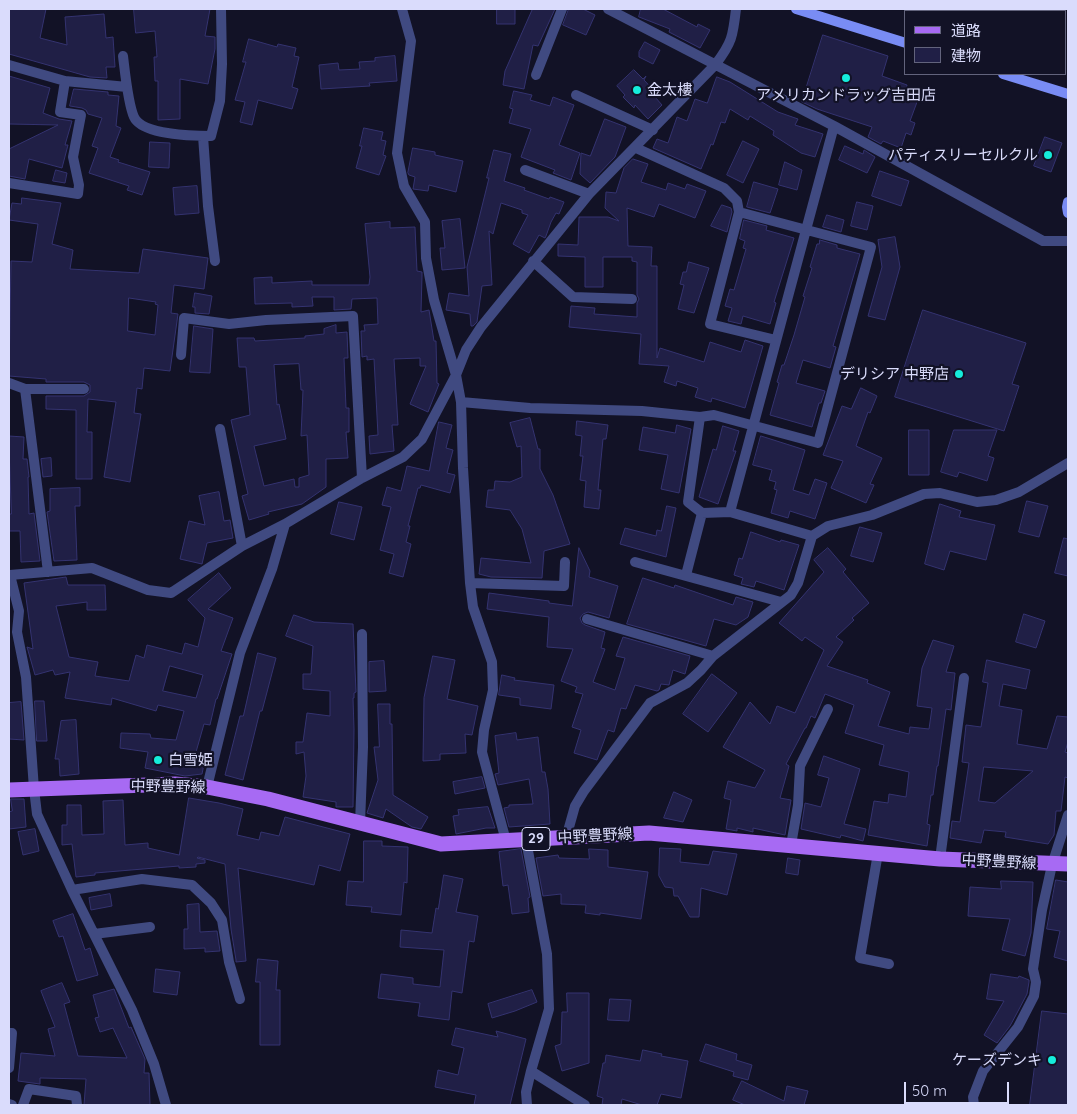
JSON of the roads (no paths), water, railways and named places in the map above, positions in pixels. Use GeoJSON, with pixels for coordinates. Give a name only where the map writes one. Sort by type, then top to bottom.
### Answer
{"type":"FeatureCollection","features":[{"type":"Feature","properties":{"kind":"main road","name":"中野豊野線"},"geometry":{"type":"LineString","coordinates":[[9,790],[175,784],[207,787],[268,799],[441,844],[649,833],[940,859],[1052,865],[1068,864]]}},
{"type":"Feature","properties":{"kind":"street"},"geometry":{"type":"LineString","coordinates":[[122,56],[134,119],[145,127],[184,136],[211,136],[220,101],[222,64],[221,9]]}},
{"type":"Feature","properties":{"kind":"street"},"geometry":{"type":"LineString","coordinates":[[402,9],[411,41],[397,153],[404,186],[425,222],[426,258],[434,300],[462,402],[463,468],[470,583],[473,607],[492,662],[493,690],[484,730],[482,752],[506,841]]}},
{"type":"Feature","properties":{"kind":"street"},"geometry":{"type":"LineString","coordinates":[[536,75],[562,9]]}},
{"type":"Feature","properties":{"kind":"street"},"geometry":{"type":"LineString","coordinates":[[608,9],[834,126],[1043,241],[1068,241]]}},
{"type":"Feature","properties":{"kind":"street"},"geometry":{"type":"LineString","coordinates":[[166,1105],[151,1055],[132,1010],[72,890],[37,814],[26,676],[17,632],[19,612],[10,575],[92,568],[148,590],[171,593],[242,546],[285,524],[362,478],[404,457],[422,439],[456,375],[466,350],[481,327],[533,261],[589,194],[636,148],[729,48],[734,30],[736,9]]}},
{"type":"Feature","properties":{"kind":"street"},"geometry":{"type":"LineString","coordinates":[[796,9],[904,42]]}},
{"type":"Feature","properties":{"kind":"street"},"geometry":{"type":"LineString","coordinates":[[9,65],[65,81],[127,88]]}},
{"type":"Feature","properties":{"kind":"street"},"geometry":{"type":"LineString","coordinates":[[1006,75],[1068,94]]}},
{"type":"Feature","properties":{"kind":"street"},"geometry":{"type":"LineString","coordinates":[[9,183],[78,194],[79,185],[73,157],[81,115],[60,112],[65,81]]}},
{"type":"Feature","properties":{"kind":"street"},"geometry":{"type":"LineString","coordinates":[[576,95],[653,130]]}},
{"type":"Feature","properties":{"kind":"street"},"geometry":{"type":"LineString","coordinates":[[730,512],[834,126]]}},
{"type":"Feature","properties":{"kind":"street"},"geometry":{"type":"LineString","coordinates":[[203,136],[208,206],[216,261]]}},
{"type":"Feature","properties":{"kind":"street"},"geometry":{"type":"LineString","coordinates":[[636,148],[724,188],[737,201],[739,212],[710,324],[776,340]]}},
{"type":"Feature","properties":{"kind":"street"},"geometry":{"type":"LineString","coordinates":[[525,170],[589,194]]}},
{"type":"Feature","properties":{"kind":"street"},"geometry":{"type":"LineString","coordinates":[[1068,202],[1068,213]]}},
{"type":"Feature","properties":{"kind":"street"},"geometry":{"type":"LineString","coordinates":[[462,402],[530,408],[642,411],[700,417],[714,416],[818,443],[871,247],[739,212]]}},
{"type":"Feature","properties":{"kind":"street"},"geometry":{"type":"LineString","coordinates":[[533,261],[573,297],[632,299]]}},
{"type":"Feature","properties":{"kind":"street"},"geometry":{"type":"LineString","coordinates":[[182,355],[184,318],[229,324],[266,320],[353,316],[362,478]]}},
{"type":"Feature","properties":{"kind":"street"},"geometry":{"type":"LineString","coordinates":[[9,383],[25,389],[84,389]]}},
{"type":"Feature","properties":{"kind":"street"},"geometry":{"type":"LineString","coordinates":[[25,389],[48,572]]}},
{"type":"Feature","properties":{"kind":"street"},"geometry":{"type":"LineString","coordinates":[[700,417],[688,502],[702,513],[730,512],[812,536]]}},
{"type":"Feature","properties":{"kind":"street"},"geometry":{"type":"LineString","coordinates":[[220,428],[242,546]]}},
{"type":"Feature","properties":{"kind":"street"},"geometry":{"type":"LineString","coordinates":[[566,838],[575,806],[584,791],[650,703],[687,683],[713,656],[791,595],[798,583],[812,536],[828,526],[872,515],[924,494],[940,493],[977,502],[996,500],[1019,492],[1068,463]]}},
{"type":"Feature","properties":{"kind":"street"},"geometry":{"type":"LineString","coordinates":[[686,575],[702,513]]}},
{"type":"Feature","properties":{"kind":"street"},"geometry":{"type":"LineString","coordinates":[[207,787],[240,653],[272,568],[285,524]]}},
{"type":"Feature","properties":{"kind":"street"},"geometry":{"type":"LineString","coordinates":[[470,583],[564,586],[565,562]]}},
{"type":"Feature","properties":{"kind":"street"},"geometry":{"type":"LineString","coordinates":[[635,562],[781,602]]}},
{"type":"Feature","properties":{"kind":"street"},"geometry":{"type":"LineString","coordinates":[[587,619],[713,656]]}},
{"type":"Feature","properties":{"kind":"street"},"geometry":{"type":"LineString","coordinates":[[360,823],[363,747],[362,634]]}},
{"type":"Feature","properties":{"kind":"street"},"geometry":{"type":"LineString","coordinates":[[940,859],[964,678]]}},
{"type":"Feature","properties":{"kind":"street"},"geometry":{"type":"LineString","coordinates":[[791,845],[798,805],[800,766],[828,709]]}},
{"type":"Feature","properties":{"kind":"street"},"geometry":{"type":"LineString","coordinates":[[974,1105],[973,1097],[983,1071],[1018,1027],[1034,996],[1036,982],[1033,969],[1052,865],[1068,815]]}},
{"type":"Feature","properties":{"kind":"street"},"geometry":{"type":"LineString","coordinates":[[526,840],[548,954],[548,1009],[526,1092],[527,1105]]}},
{"type":"Feature","properties":{"kind":"street"},"geometry":{"type":"LineString","coordinates":[[878,853],[860,958],[889,964]]}},
{"type":"Feature","properties":{"kind":"street"},"geometry":{"type":"LineString","coordinates":[[72,890],[142,879],[192,885],[212,903],[222,920],[229,962],[240,1000]]}},
{"type":"Feature","properties":{"kind":"street"},"geometry":{"type":"LineString","coordinates":[[94,934],[150,927]]}},
{"type":"Feature","properties":{"kind":"street"},"geometry":{"type":"LineString","coordinates":[[9,1033],[12,1033],[9,1068]]}},
{"type":"Feature","properties":{"kind":"street"},"geometry":{"type":"LineString","coordinates":[[531,1071],[585,1105]]}},
{"type":"Feature","properties":{"kind":"street"},"geometry":{"type":"LineString","coordinates":[[23,1105],[29,1089],[76,1096],[77,1105]]}},
{"type":"Feature","properties":{"kind":"place","name":"アメリカンドラッグ吉田店"},"geometry":{"type":"Point","coordinates":[846,78]}},
{"type":"Feature","properties":{"kind":"place","name":"金太樓"},"geometry":{"type":"Point","coordinates":[637,90]}},
{"type":"Feature","properties":{"kind":"place","name":"パティスリーセルクル"},"geometry":{"type":"Point","coordinates":[1048,155]}},
{"type":"Feature","properties":{"kind":"place","name":"デリシア 中野店"},"geometry":{"type":"Point","coordinates":[959,374]}},
{"type":"Feature","properties":{"kind":"place","name":"白雪姫"},"geometry":{"type":"Point","coordinates":[158,760]}},
{"type":"Feature","properties":{"kind":"place","name":"ケーズデンキ"},"geometry":{"type":"Point","coordinates":[1052,1060]}}]}
